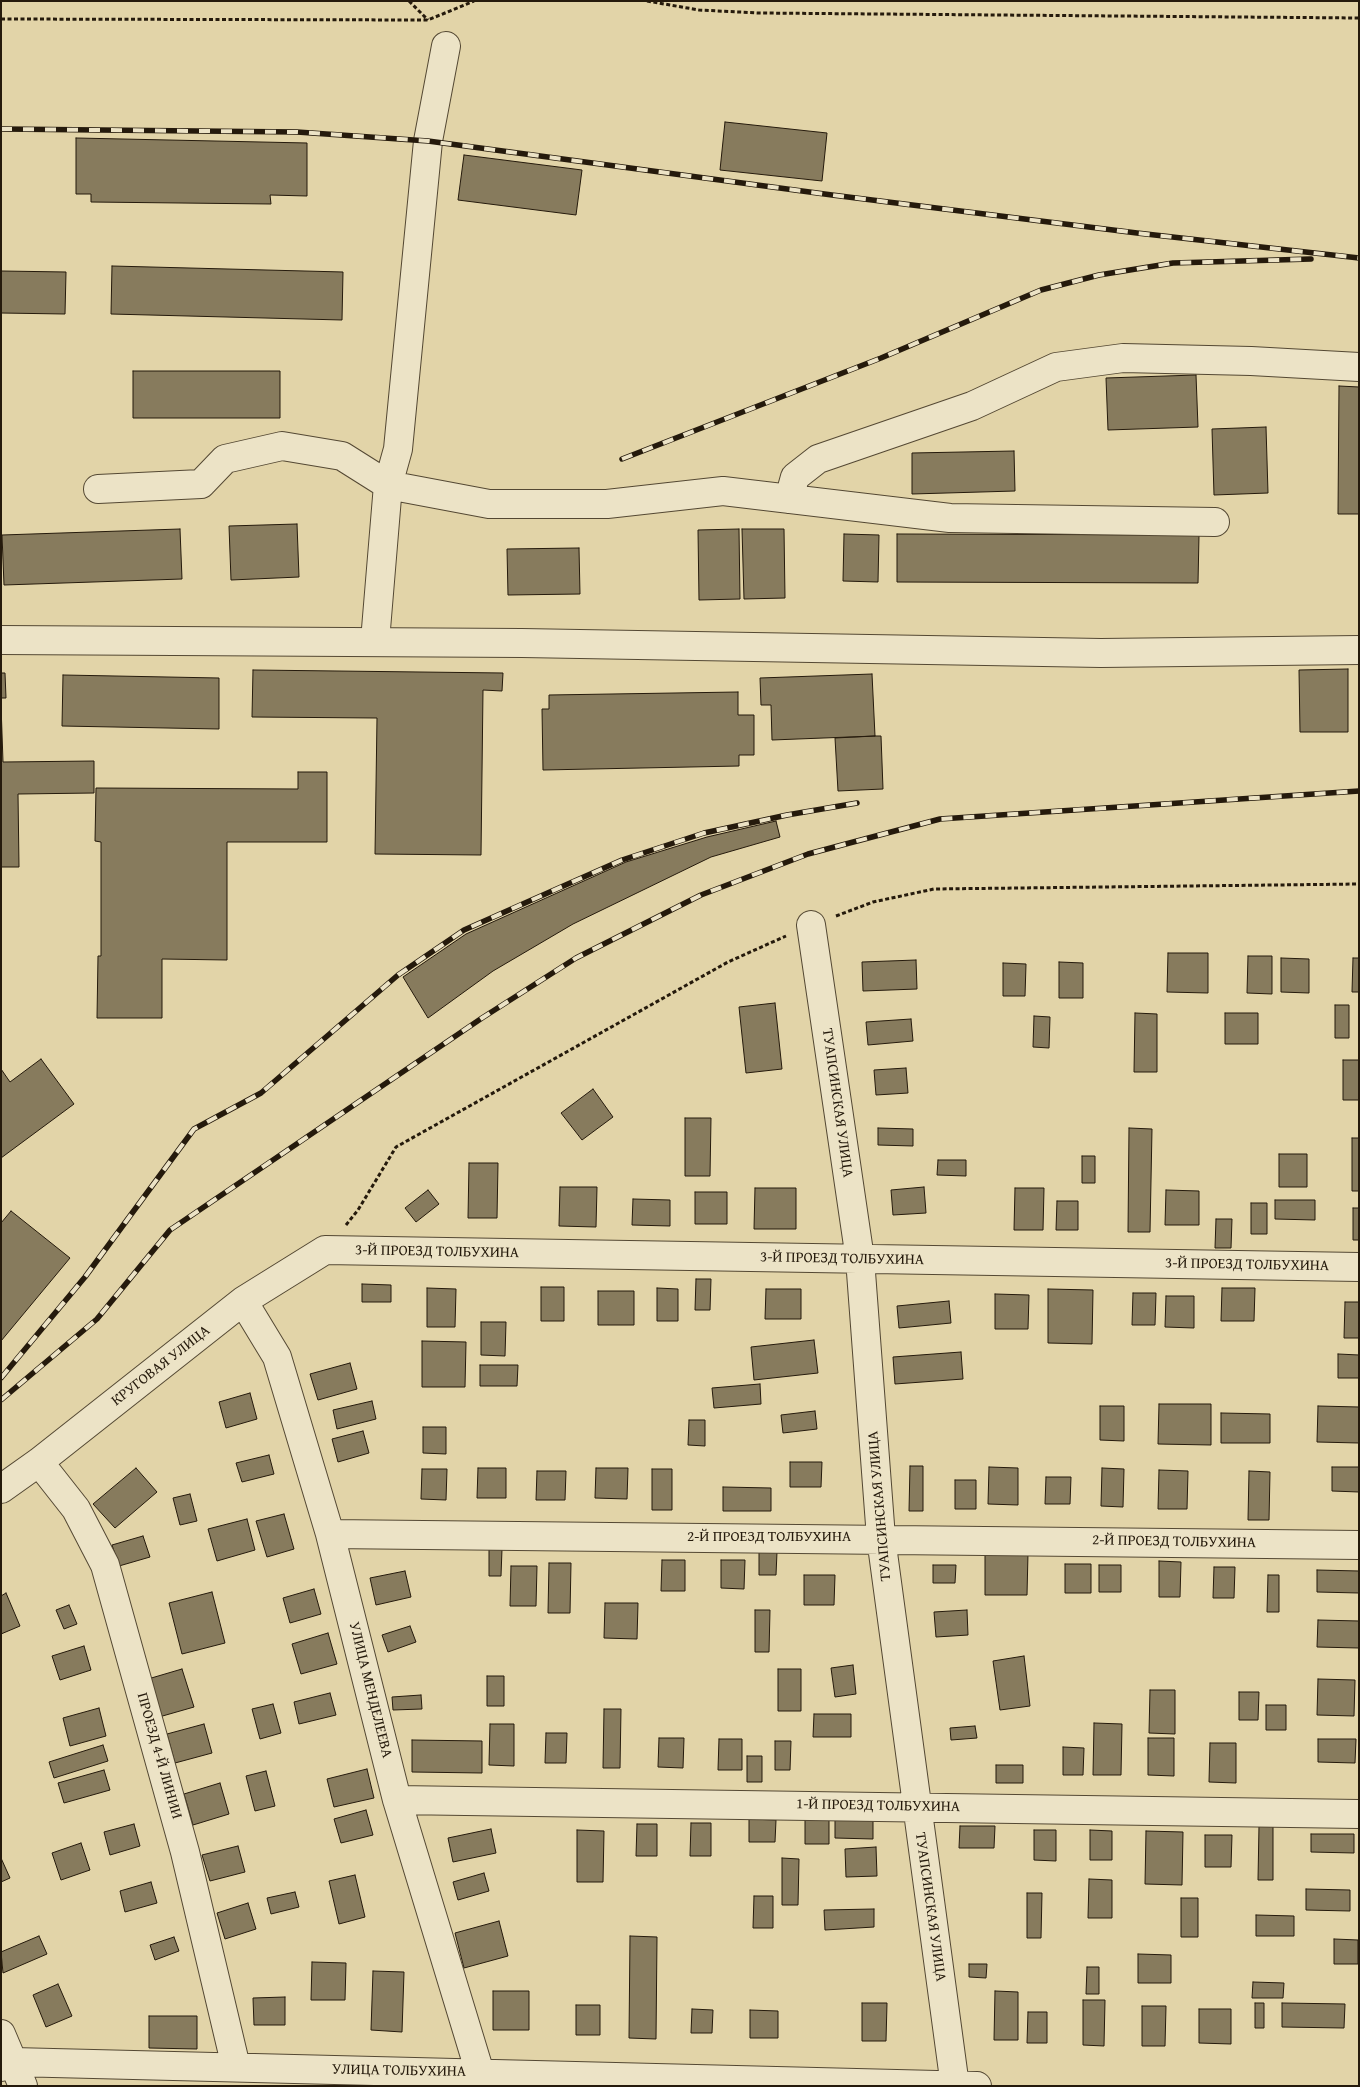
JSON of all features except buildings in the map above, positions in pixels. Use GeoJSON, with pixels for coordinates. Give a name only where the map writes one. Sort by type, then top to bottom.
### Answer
{"type":"FeatureCollection","features":[{"type":"Feature","properties":{"kind":"street"},"geometry":{"type":"LineString","coordinates":[[374,641],[388,485],[398,449],[428,141],[446,46]]}},
{"type":"Feature","properties":{"kind":"street"},"geometry":{"type":"LineString","coordinates":[[789,499],[795,477],[818,458],[972,406],[1056,367],[1123,358],[1251,360],[1359,367]]}},
{"type":"Feature","properties":{"kind":"street"},"geometry":{"type":"LineString","coordinates":[[98,489],[201,484],[225,459],[282,446],[342,456],[388,485],[489,504],[607,504],[723,491],[950,518],[1215,522]]}},
{"type":"Feature","properties":{"kind":"street"},"geometry":{"type":"LineString","coordinates":[[1,640],[374,641],[1101,653],[1359,650]]}},
{"type":"Feature","properties":{"kind":"street","name":"ТУАПСИНСКАЯ УЛИЦА"},"geometry":{"type":"LineString","coordinates":[[811,925],[860,1259],[881,1538],[955,2086]]}},
{"type":"Feature","properties":{"kind":"street","name":"3-Й ПРОЕЗД ТОЛБУХИНА"},"geometry":{"type":"LineString","coordinates":[[325,1250],[1359,1267]]}},
{"type":"Feature","properties":{"kind":"street","name":"КРУГОВАЯ УЛИЦА"},"geometry":{"type":"LineString","coordinates":[[1,1489],[39,1462],[243,1301],[325,1250]]}},
{"type":"Feature","properties":{"kind":"street","name":"УЛИЦА МЕНДЕЛЕЕВА"},"geometry":{"type":"LineString","coordinates":[[243,1301],[277,1357],[330,1534],[397,1800],[482,2079]]}},
{"type":"Feature","properties":{"kind":"street","name":"ПРОЕЗД 4-Й ЛИНИИ"},"geometry":{"type":"LineString","coordinates":[[39,1462],[76,1509],[105,1565],[186,1852],[236,2068]]}},
{"type":"Feature","properties":{"kind":"street","name":"2-Й ПРОЕЗД ТОЛБУХИНА"},"geometry":{"type":"LineString","coordinates":[[330,1534],[881,1538],[1359,1545]]}},
{"type":"Feature","properties":{"kind":"street","name":"1-Й ПРОЕЗД ТОЛБУХИНА"},"geometry":{"type":"LineString","coordinates":[[397,1800],[916,1806],[1359,1814]]}},
{"type":"Feature","properties":{"kind":"street"},"geometry":{"type":"LineString","coordinates":[[1,2034],[12,2071]]}},
{"type":"Feature","properties":{"kind":"street","name":"УЛИЦА ТОЛБУХИНА"},"geometry":{"type":"LineString","coordinates":[[12,2071],[236,2068],[482,2079],[977,2086]]}},
{"type":"Feature","properties":{"kind":"path"},"geometry":{"type":"LineString","coordinates":[[409,1],[428,20],[446,46]]}},
{"type":"Feature","properties":{"kind":"path"},"geometry":{"type":"LineString","coordinates":[[1,20],[428,20],[474,1]]}},
{"type":"Feature","properties":{"kind":"path"},"geometry":{"type":"LineString","coordinates":[[647,1],[699,10],[759,12],[1359,18]]}},
{"type":"Feature","properties":{"kind":"railway"},"geometry":{"type":"LineString","coordinates":[[1,129],[297,132],[428,141],[832,195],[1137,233],[1359,258]]}},
{"type":"Feature","properties":{"kind":"railway"},"geometry":{"type":"LineString","coordinates":[[622,459],[881,358],[1041,290],[1099,275],[1173,263],[1311,259]]}},
{"type":"Feature","properties":{"kind":"railway"},"geometry":{"type":"LineString","coordinates":[[1,1400],[97,1319],[170,1230],[482,1018],[576,958],[701,895],[808,854],[940,819],[1359,791]]}},
{"type":"Feature","properties":{"kind":"railway"},"geometry":{"type":"LineString","coordinates":[[1,1378],[85,1277],[194,1129],[261,1093],[398,975],[464,930],[622,860],[704,833],[787,815],[857,803]]}}]}
